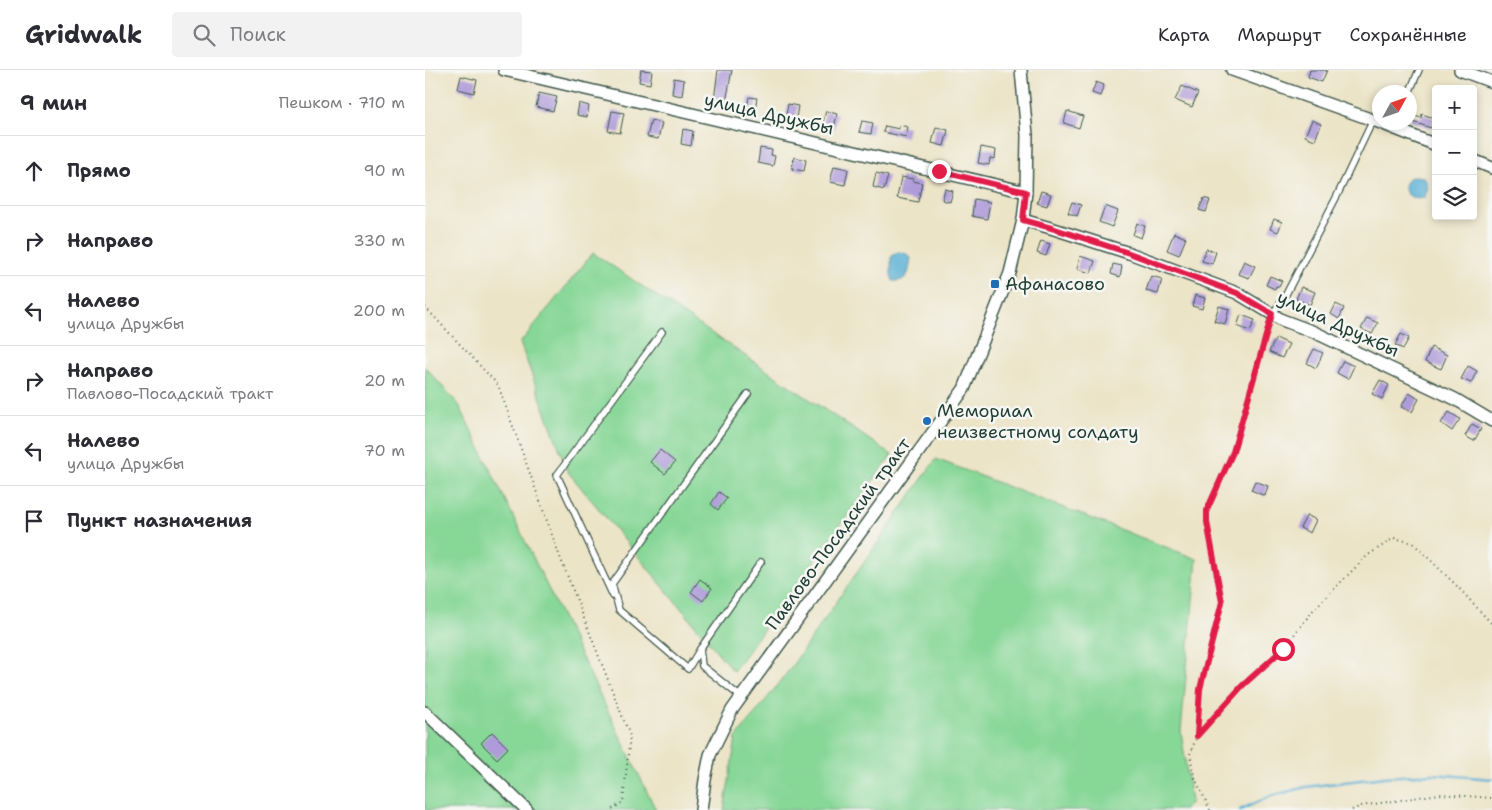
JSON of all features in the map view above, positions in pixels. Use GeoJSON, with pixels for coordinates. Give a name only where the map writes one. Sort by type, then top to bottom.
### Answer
{"type":"FeatureCollection","features":[{"type":"Feature","properties":{"kind":"street","name":"улица Дружбы"},"geometry":{"type":"LineString","coordinates":[[505,70],[1026,192]]}},
{"type":"Feature","properties":{"kind":"street","name":"Павлово-Посадский тракт"},"geometry":{"type":"LineString","coordinates":[[701,810],[710,755],[732,710],[965,389],[1010,273],[1023,220],[1026,192],[1027,135],[1021,70]]}},
{"type":"Feature","properties":{"kind":"street"},"geometry":{"type":"LineString","coordinates":[[1232,70],[1372,120]]}},
{"type":"Feature","properties":{"kind":"street"},"geometry":{"type":"LineString","coordinates":[[1460,70],[1492,82]]}},
{"type":"Feature","properties":{"kind":"street"},"geometry":{"type":"LineString","coordinates":[[1404,130],[1432,143]]}},
{"type":"Feature","properties":{"kind":"street"},"geometry":{"type":"LineString","coordinates":[[1477,162],[1492,168]]}},
{"type":"Feature","properties":{"kind":"street","name":"улица Дружбы"},"geometry":{"type":"LineString","coordinates":[[1023,220],[1129,253],[1237,293],[1282,320],[1314,332],[1455,399],[1492,421]]}},
{"type":"Feature","properties":{"kind":"street"},"geometry":{"type":"LineString","coordinates":[[425,712],[527,810]]}},
{"type":"Feature","properties":{"kind":"lane"},"geometry":{"type":"LineString","coordinates":[[1412,85],[1419,70]]}},
{"type":"Feature","properties":{"kind":"lane"},"geometry":{"type":"LineString","coordinates":[[1272,314],[1283,300],[1337,196],[1372,122]]}},
{"type":"Feature","properties":{"kind":"lane"},"geometry":{"type":"LineString","coordinates":[[662,332],[557,475],[619,610],[688,669],[761,562]]}},
{"type":"Feature","properties":{"kind":"lane"},"geometry":{"type":"LineString","coordinates":[[619,610],[612,584],[748,394]]}},
{"type":"Feature","properties":{"kind":"lane"},"geometry":{"type":"LineString","coordinates":[[700,649],[702,666],[741,697]]}},
{"type":"Feature","properties":{"kind":"path"},"geometry":{"type":"LineString","coordinates":[[425,307],[498,385],[560,557],[630,736],[623,802],[611,810]]}},
{"type":"Feature","properties":{"kind":"path"},"geometry":{"type":"LineString","coordinates":[[1210,810],[1195,776],[1190,754],[1197,736],[1200,689],[1222,602],[1207,522],[1207,510],[1233,452],[1272,314]]}},
{"type":"Feature","properties":{"kind":"path"},"geometry":{"type":"LineString","coordinates":[[1197,736],[1242,686],[1283,649],[1314,609],[1368,555],[1394,538],[1413,544],[1456,585],[1492,624]]}},
{"type":"Feature","properties":{"kind":"path"},"geometry":{"type":"LineString","coordinates":[[1352,810],[1361,806],[1439,794],[1492,798]]}},
{"type":"Feature","properties":{"kind":"green space"},"geometry":{"type":"Polygon","coordinates":[[[593,253],[892,455],[733,671],[568,472],[520,343],[593,253]]]}},
{"type":"Feature","properties":{"kind":"green space"},"geometry":{"type":"Polygon","coordinates":[[[425,367],[459,405],[656,810],[425,810],[425,367]]]}},
{"type":"Feature","properties":{"kind":"green space"},"geometry":{"type":"Polygon","coordinates":[[[936,459],[1197,559],[1181,731],[1191,802],[1184,810],[724,810],[736,738],[787,673],[936,459]]]}},
{"type":"Feature","properties":{"kind":"water"},"geometry":{"type":"Polygon","coordinates":[[[1415,176],[1424,177],[1427,183],[1428,190],[1424,198],[1414,198],[1406,193],[1404,184],[1409,178],[1415,176]]]}},
{"type":"Feature","properties":{"kind":"water"},"geometry":{"type":"Polygon","coordinates":[[[897,252],[908,255],[911,258],[909,272],[905,278],[893,281],[891,257],[897,252]]]}},
{"type":"Feature","properties":{"kind":"building"},"geometry":{"type":"Polygon","coordinates":[[[641,70],[652,71],[650,84],[639,82],[641,70]]]}},
{"type":"Feature","properties":{"kind":"building"},"geometry":{"type":"Polygon","coordinates":[[[718,70],[732,70],[726,102],[714,100],[718,70]]]}},
{"type":"Feature","properties":{"kind":"building"},"geometry":{"type":"Polygon","coordinates":[[[1310,70],[1327,70],[1322,82],[1308,77],[1310,70]]]}},
{"type":"Feature","properties":{"kind":"building"},"geometry":{"type":"Polygon","coordinates":[[[461,76],[477,80],[474,93],[458,89],[461,76]]]}},
{"type":"Feature","properties":{"kind":"building"},"geometry":{"type":"Polygon","coordinates":[[[674,78],[684,80],[682,96],[672,94],[674,78]]]}},
{"type":"Feature","properties":{"kind":"building"},"geometry":{"type":"Polygon","coordinates":[[[1096,82],[1104,85],[1100,96],[1092,93],[1096,82]]]}},
{"type":"Feature","properties":{"kind":"building"},"geometry":{"type":"Polygon","coordinates":[[[1182,86],[1198,93],[1192,107],[1175,100],[1182,86]]]}},
{"type":"Feature","properties":{"kind":"building"},"geometry":{"type":"Polygon","coordinates":[[[539,93],[557,97],[553,111],[536,107],[539,93]]]}},
{"type":"Feature","properties":{"kind":"building"},"geometry":{"type":"Polygon","coordinates":[[[749,97],[757,98],[755,109],[747,108],[749,97]]]}},
{"type":"Feature","properties":{"kind":"building"},"geometry":{"type":"Polygon","coordinates":[[[579,103],[589,106],[587,117],[577,115],[579,103]]]}},
{"type":"Feature","properties":{"kind":"building"},"geometry":{"type":"Polygon","coordinates":[[[788,104],[798,106],[796,118],[786,115],[788,104]]]}},
{"type":"Feature","properties":{"kind":"building"},"geometry":{"type":"Polygon","coordinates":[[[612,111],[624,113],[620,133],[608,131],[612,111]]]}},
{"type":"Feature","properties":{"kind":"building"},"geometry":{"type":"Polygon","coordinates":[[[826,111],[837,114],[834,128],[822,125],[826,111]]]}},
{"type":"Feature","properties":{"kind":"building"},"geometry":{"type":"Polygon","coordinates":[[[1067,111],[1083,116],[1079,128],[1064,123],[1067,111]]]}},
{"type":"Feature","properties":{"kind":"building"},"geometry":{"type":"Polygon","coordinates":[[[1422,114],[1432,117],[1431,128],[1417,123],[1417,117],[1421,118],[1422,114]]]}},
{"type":"Feature","properties":{"kind":"building"},"geometry":{"type":"Polygon","coordinates":[[[651,120],[662,123],[658,139],[647,137],[651,120]]]}},
{"type":"Feature","properties":{"kind":"building"},"geometry":{"type":"Polygon","coordinates":[[[1312,120],[1321,124],[1315,140],[1305,136],[1312,120]]]}},
{"type":"Feature","properties":{"kind":"building"},"geometry":{"type":"Polygon","coordinates":[[[862,121],[873,123],[871,134],[859,132],[862,121]]]}},
{"type":"Feature","properties":{"kind":"building"},"geometry":{"type":"Polygon","coordinates":[[[899,125],[908,127],[906,137],[883,132],[885,126],[899,129],[899,125]]]}},
{"type":"Feature","properties":{"kind":"building"},"geometry":{"type":"Polygon","coordinates":[[[936,127],[948,130],[944,146],[932,143],[936,127]]]}},
{"type":"Feature","properties":{"kind":"building"},"geometry":{"type":"Polygon","coordinates":[[[683,129],[693,131],[691,146],[681,144],[683,129]]]}},
{"type":"Feature","properties":{"kind":"building"},"geometry":{"type":"Polygon","coordinates":[[[981,147],[996,150],[995,159],[990,158],[989,165],[978,163],[981,147]]]}},
{"type":"Feature","properties":{"kind":"building"},"geometry":{"type":"Polygon","coordinates":[[[760,148],[772,150],[771,155],[775,156],[773,166],[758,163],[760,148]]]}},
{"type":"Feature","properties":{"kind":"building"},"geometry":{"type":"Polygon","coordinates":[[[794,157],[806,160],[804,171],[792,169],[794,157]]]}},
{"type":"Feature","properties":{"kind":"building"},"geometry":{"type":"Polygon","coordinates":[[[834,166],[848,169],[845,185],[830,182],[834,166]]]}},
{"type":"Feature","properties":{"kind":"building"},"geometry":{"type":"Polygon","coordinates":[[[876,173],[888,176],[884,190],[873,187],[876,173]]]}},
{"type":"Feature","properties":{"kind":"building"},"geometry":{"type":"Polygon","coordinates":[[[901,177],[922,183],[918,202],[897,198],[901,177]]]}},
{"type":"Feature","properties":{"kind":"building"},"geometry":{"type":"Polygon","coordinates":[[[945,189],[953,191],[950,202],[942,200],[945,189]]]}},
{"type":"Feature","properties":{"kind":"building"},"geometry":{"type":"Polygon","coordinates":[[[1041,191],[1051,194],[1047,206],[1037,203],[1041,191]]]}},
{"type":"Feature","properties":{"kind":"building"},"geometry":{"type":"Polygon","coordinates":[[[1204,198],[1210,200],[1206,212],[1199,210],[1204,198]]]}},
{"type":"Feature","properties":{"kind":"building"},"geometry":{"type":"Polygon","coordinates":[[[974,199],[990,202],[987,219],[972,216],[974,199]]]}},
{"type":"Feature","properties":{"kind":"building"},"geometry":{"type":"Polygon","coordinates":[[[1072,202],[1081,205],[1077,216],[1068,213],[1072,202]]]}},
{"type":"Feature","properties":{"kind":"building"},"geometry":{"type":"Polygon","coordinates":[[[1105,206],[1118,211],[1112,227],[1099,222],[1105,206]]]}},
{"type":"Feature","properties":{"kind":"building"},"geometry":{"type":"Polygon","coordinates":[[[1274,219],[1282,222],[1278,232],[1270,229],[1274,219]]]}},
{"type":"Feature","properties":{"kind":"building"},"geometry":{"type":"Polygon","coordinates":[[[1137,223],[1145,226],[1141,238],[1133,235],[1137,223]]]}},
{"type":"Feature","properties":{"kind":"building"},"geometry":{"type":"Polygon","coordinates":[[[1174,233],[1186,238],[1179,255],[1167,250],[1174,233]]]}},
{"type":"Feature","properties":{"kind":"building"},"geometry":{"type":"Polygon","coordinates":[[[1041,241],[1050,244],[1046,256],[1037,253],[1041,241]]]}},
{"type":"Feature","properties":{"kind":"building"},"geometry":{"type":"Polygon","coordinates":[[[1206,249],[1216,252],[1212,264],[1202,261],[1206,249]]]}},
{"type":"Feature","properties":{"kind":"building"},"geometry":{"type":"Polygon","coordinates":[[[1080,256],[1095,261],[1091,273],[1077,269],[1080,256]]]}},
{"type":"Feature","properties":{"kind":"building"},"geometry":{"type":"Polygon","coordinates":[[[1244,261],[1255,266],[1249,278],[1238,274],[1244,261]]]}},
{"type":"Feature","properties":{"kind":"building"},"geometry":{"type":"Polygon","coordinates":[[[1113,264],[1122,266],[1120,277],[1111,274],[1113,264]]]}},
{"type":"Feature","properties":{"kind":"building"},"geometry":{"type":"Polygon","coordinates":[[[1151,276],[1162,279],[1158,294],[1146,291],[1151,276]]]}},
{"type":"Feature","properties":{"kind":"building"},"geometry":{"type":"Polygon","coordinates":[[[1270,276],[1282,281],[1279,287],[1276,286],[1275,289],[1266,285],[1270,276]]]}},
{"type":"Feature","properties":{"kind":"building"},"geometry":{"type":"Polygon","coordinates":[[[1301,287],[1315,292],[1310,305],[1296,299],[1301,287]]]}},
{"type":"Feature","properties":{"kind":"building"},"geometry":{"type":"Polygon","coordinates":[[[1195,295],[1205,298],[1202,309],[1192,306],[1195,295]]]}},
{"type":"Feature","properties":{"kind":"building"},"geometry":{"type":"Polygon","coordinates":[[[1336,304],[1344,308],[1339,319],[1331,314],[1336,304]]]}},
{"type":"Feature","properties":{"kind":"building"},"geometry":{"type":"Polygon","coordinates":[[[1219,306],[1229,309],[1225,324],[1214,321],[1219,306]]]}},
{"type":"Feature","properties":{"kind":"building"},"geometry":{"type":"Polygon","coordinates":[[[1241,315],[1255,320],[1250,331],[1237,326],[1241,315]]]}},
{"type":"Feature","properties":{"kind":"building"},"geometry":{"type":"Polygon","coordinates":[[[1367,318],[1378,323],[1372,334],[1361,329],[1367,318]]]}},
{"type":"Feature","properties":{"kind":"building"},"geometry":{"type":"Polygon","coordinates":[[[1401,334],[1409,338],[1403,349],[1395,345],[1401,334]]]}},
{"type":"Feature","properties":{"kind":"building"},"geometry":{"type":"Polygon","coordinates":[[[1276,338],[1289,344],[1282,358],[1269,352],[1276,338]]]}},
{"type":"Feature","properties":{"kind":"building"},"geometry":{"type":"Polygon","coordinates":[[[1431,347],[1447,355],[1441,369],[1425,362],[1431,347]]]}},
{"type":"Feature","properties":{"kind":"building"},"geometry":{"type":"Polygon","coordinates":[[[1314,349],[1323,353],[1316,368],[1307,363],[1314,349]]]}},
{"type":"Feature","properties":{"kind":"building"},"geometry":{"type":"Polygon","coordinates":[[[1343,361],[1354,366],[1348,379],[1337,373],[1343,361]]]}},
{"type":"Feature","properties":{"kind":"building"},"geometry":{"type":"Polygon","coordinates":[[[1468,366],[1477,371],[1471,383],[1461,379],[1468,366]]]}},
{"type":"Feature","properties":{"kind":"building"},"geometry":{"type":"Polygon","coordinates":[[[1380,380],[1389,385],[1382,399],[1372,394],[1380,380]]]}},
{"type":"Feature","properties":{"kind":"building"},"geometry":{"type":"Polygon","coordinates":[[[1409,393],[1419,399],[1412,412],[1401,407],[1409,393]]]}},
{"type":"Feature","properties":{"kind":"building"},"geometry":{"type":"Polygon","coordinates":[[[1449,412],[1460,419],[1452,431],[1441,423],[1449,412]]]}},
{"type":"Feature","properties":{"kind":"building"},"geometry":{"type":"Polygon","coordinates":[[[1472,424],[1481,429],[1474,441],[1465,436],[1472,424]]]}},
{"type":"Feature","properties":{"kind":"building"},"geometry":{"type":"Polygon","coordinates":[[[660,450],[675,462],[665,474],[650,462],[660,450]]]}},
{"type":"Feature","properties":{"kind":"building"},"geometry":{"type":"Polygon","coordinates":[[[1255,481],[1268,486],[1265,496],[1251,490],[1255,481]]]}},
{"type":"Feature","properties":{"kind":"building"},"geometry":{"type":"Polygon","coordinates":[[[719,492],[727,498],[718,510],[711,504],[719,492]]]}},
{"type":"Feature","properties":{"kind":"building"},"geometry":{"type":"Polygon","coordinates":[[[1307,515],[1316,520],[1310,533],[1300,528],[1307,515]]]}},
{"type":"Feature","properties":{"kind":"building"},"geometry":{"type":"Polygon","coordinates":[[[700,579],[712,588],[703,601],[691,592],[700,579]]]}},
{"type":"Feature","properties":{"kind":"building"},"geometry":{"type":"Polygon","coordinates":[[[492,732],[508,748],[497,759],[481,743],[492,732]]]}},
{"type":"Feature","properties":{"kind":"waterway"},"geometry":{"type":"LineString","coordinates":[[1240,810],[1271,796],[1306,787],[1384,777],[1433,774],[1492,779]]}},
{"type":"Feature","properties":{"kind":"place","name":"Афанасово"},"geometry":{"type":"Point","coordinates":[995,284]}},
{"type":"Feature","properties":{"kind":"place","name":"Мемориал неизвестному солдату"},"geometry":{"type":"Point","coordinates":[927,421]}},
{"type":"Feature","properties":{"kind":"route"},"geometry":{"type":"LineString","coordinates":[[939,171],[1026,192],[1023,220],[1129,253],[1237,293],[1272,314],[1233,452],[1207,510],[1207,522],[1222,602],[1200,689],[1197,736],[1242,686],[1283,649]]}}]}
